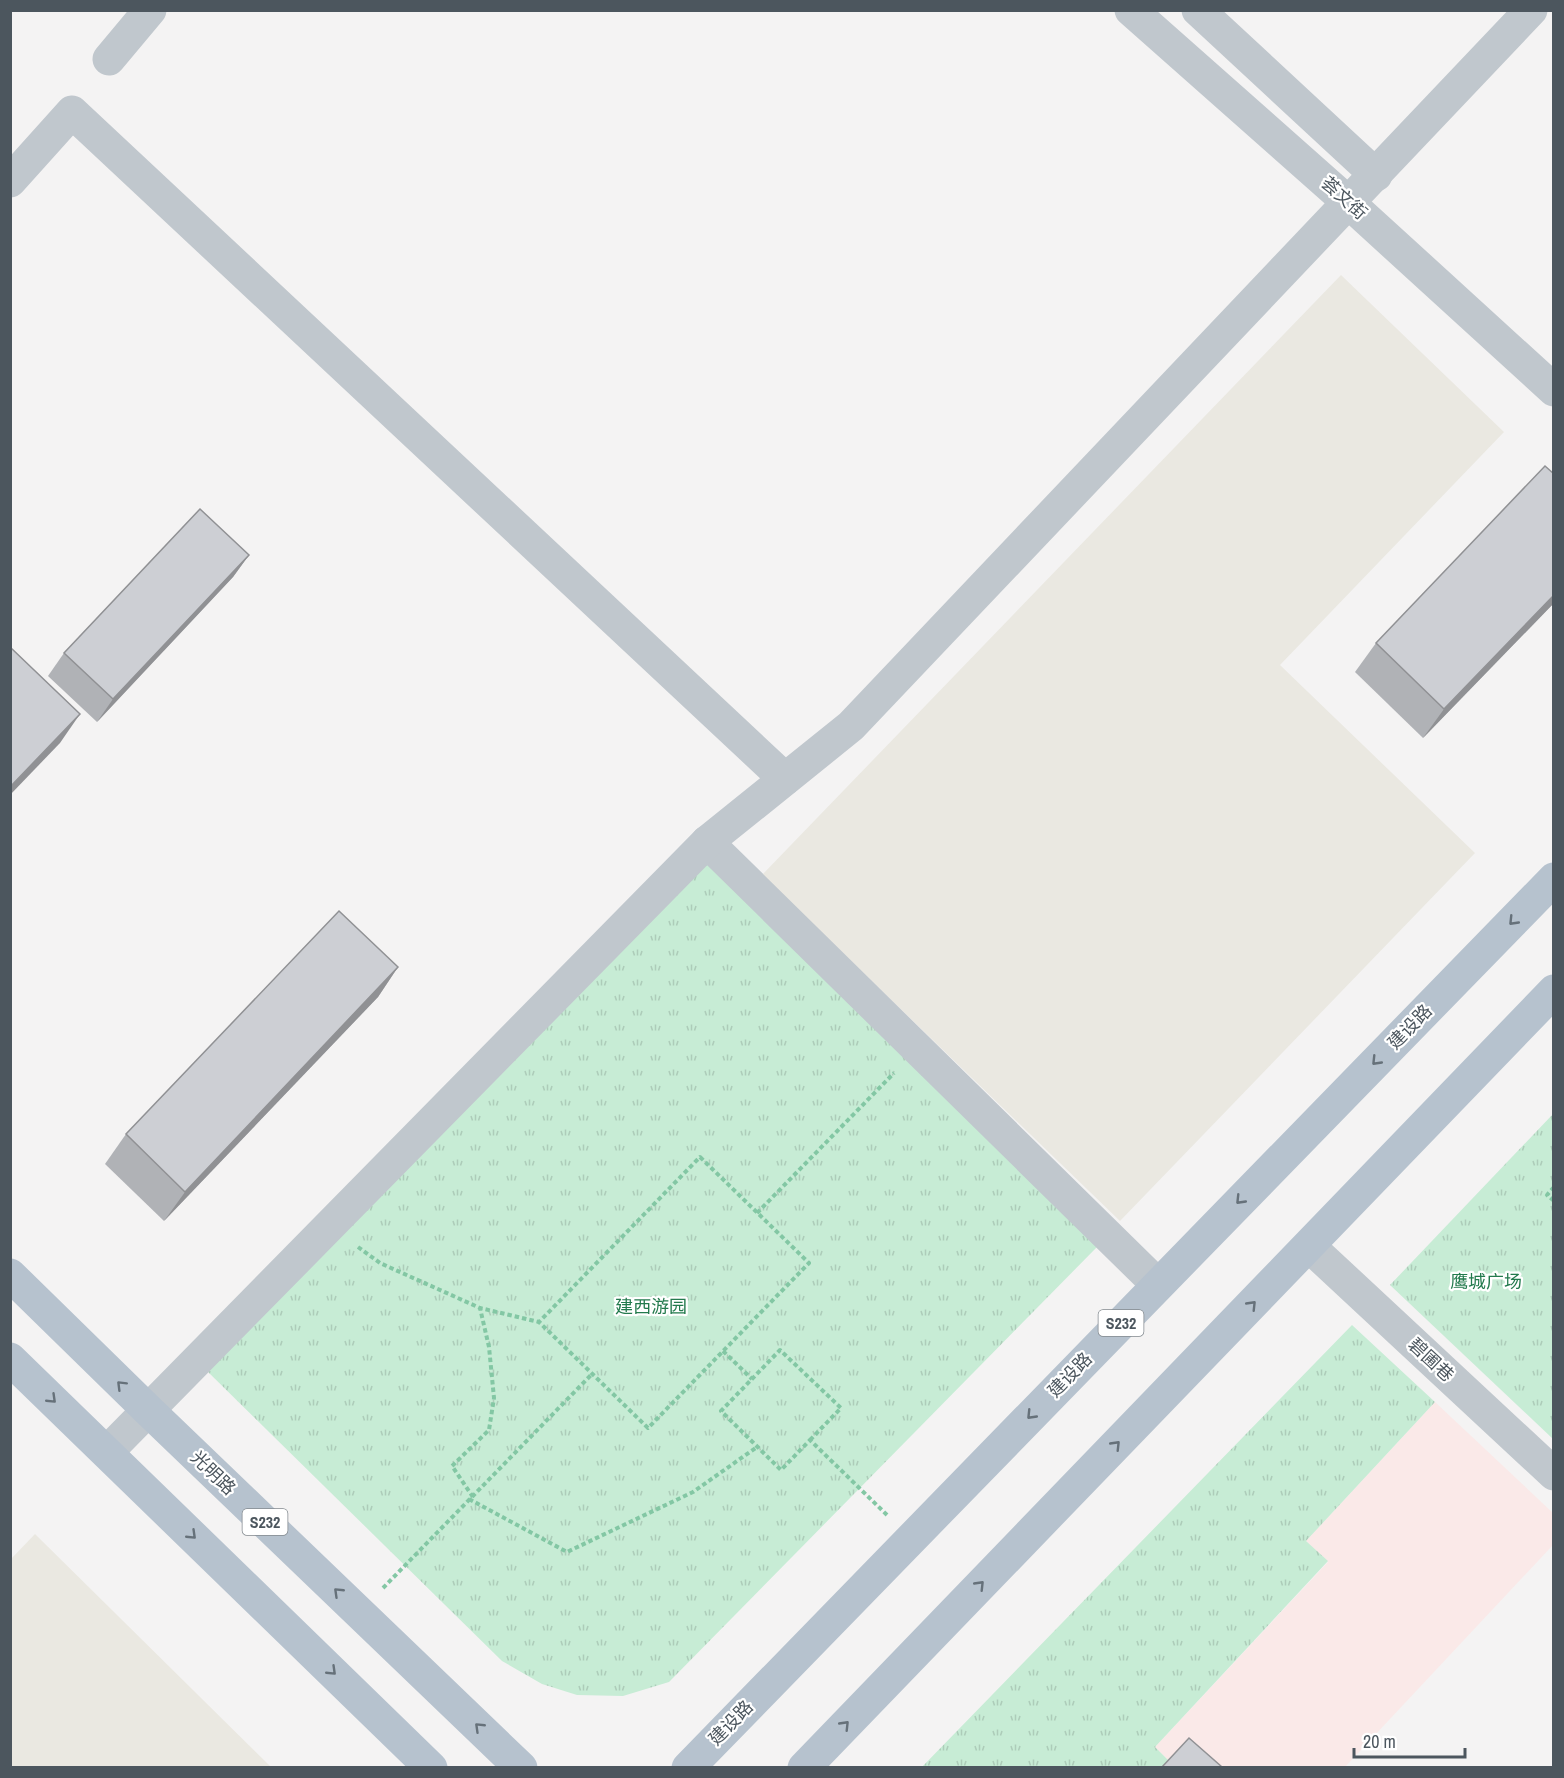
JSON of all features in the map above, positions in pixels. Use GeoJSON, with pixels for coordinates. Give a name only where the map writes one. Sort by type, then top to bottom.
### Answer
{"type":"FeatureCollection","features":[{"type":"Feature","properties":{"kind":"main road","name":"建设路"},"geometry":{"type":"LineString","coordinates":[[688,1767],[1554,879]]}},
{"type":"Feature","properties":{"kind":"main road"},"geometry":{"type":"LineString","coordinates":[[804,1767],[1554,991]]}},
{"type":"Feature","properties":{"kind":"main road","name":"光明路"},"geometry":{"type":"LineString","coordinates":[[10,1275],[147,1410],[521,1767]]}},
{"type":"Feature","properties":{"kind":"main road"},"geometry":{"type":"LineString","coordinates":[[10,1359],[431,1767]]}},
{"type":"Feature","properties":{"kind":"street"},"geometry":{"type":"LineString","coordinates":[[109,59],[150,10]]}},
{"type":"Feature","properties":{"kind":"street","name":"荟文街"},"geometry":{"type":"LineString","coordinates":[[1131,10],[1349,202],[1554,390]]}},
{"type":"Feature","properties":{"kind":"street"},"geometry":{"type":"LineString","coordinates":[[1198,10],[1376,175]]}},
{"type":"Feature","properties":{"kind":"street"},"geometry":{"type":"LineString","coordinates":[[107,1452],[707,842],[851,726],[1531,10]]}},
{"type":"Feature","properties":{"kind":"street"},"geometry":{"type":"LineString","coordinates":[[10,181],[72,112],[785,779]]}},
{"type":"Feature","properties":{"kind":"street"},"geometry":{"type":"LineString","coordinates":[[707,842],[1158,1285]]}},
{"type":"Feature","properties":{"kind":"street","name":"碧圃巷"},"geometry":{"type":"LineString","coordinates":[[1309,1246],[1554,1474]]}},
{"type":"Feature","properties":{"kind":"path"},"geometry":{"type":"LineString","coordinates":[[757,1213],[918,1049]]}},
{"type":"Feature","properties":{"kind":"path"},"geometry":{"type":"LineString","coordinates":[[330,1227],[380,1263],[480,1308],[539,1322],[648,1428],[809,1263],[700,1156],[539,1322]]}},
{"type":"Feature","properties":{"kind":"path"},"geometry":{"type":"LineString","coordinates":[[1554,1187],[1547,1194],[1554,1199]]}},
{"type":"Feature","properties":{"kind":"path"},"geometry":{"type":"LineString","coordinates":[[480,1308],[489,1347],[494,1398],[489,1430],[452,1466],[471,1498],[567,1552],[693,1492],[757,1447]]}},
{"type":"Feature","properties":{"kind":"path"},"geometry":{"type":"LineString","coordinates":[[780,1350],[841,1408],[781,1470],[721,1412],[752,1379],[780,1350]]}},
{"type":"Feature","properties":{"kind":"path"},"geometry":{"type":"LineString","coordinates":[[723,1351],[752,1379]]}},
{"type":"Feature","properties":{"kind":"path"},"geometry":{"type":"LineString","coordinates":[[359,1612],[592,1374]]}},
{"type":"Feature","properties":{"kind":"path"},"geometry":{"type":"LineString","coordinates":[[810,1440],[912,1538]]}},
{"type":"Feature","properties":{"kind":"shaded area"},"geometry":{"type":"Polygon","coordinates":[[[1341,275],[1504,432],[1280,665],[1475,853],[1120,1221],[762,875],[1341,275]]]}},
{"type":"Feature","properties":{"kind":"shaded area"},"geometry":{"type":"Polygon","coordinates":[[[1435,1402],[1553,1513],[1553,1545],[1345,1767],[1175,1767],[1155,1747],[1328,1562],[1306,1541],[1435,1402]]]}},
{"type":"Feature","properties":{"kind":"shaded area"},"geometry":{"type":"Polygon","coordinates":[[[35,1534],[271,1767],[11,1767],[11,1559],[35,1534]]]}},
{"type":"Feature","properties":{"kind":"green space","name":"建西游园"},"geometry":{"type":"Polygon","coordinates":[[[704,860],[1097,1247],[669,1682],[623,1696],[577,1695],[542,1684],[502,1661],[204,1368],[704,860]]]}},
{"type":"Feature","properties":{"kind":"green space","name":"鹰城广场"},"geometry":{"type":"Polygon","coordinates":[[[1553,1114],[1553,1439],[1390,1285],[1553,1114]]]}},
{"type":"Feature","properties":{"kind":"green space"},"geometry":{"type":"Polygon","coordinates":[[[1352,1325],[1435,1402],[1306,1541],[1328,1561],[1155,1747],[1175,1767],[921,1768],[1352,1325]]]}},
{"type":"Feature","properties":{"kind":"building"},"geometry":{"type":"Polygon","coordinates":[[[1545,466],[1554,474],[1554,595],[1444,709],[1376,643],[1545,466]]]}},
{"type":"Feature","properties":{"kind":"building"},"geometry":{"type":"Polygon","coordinates":[[[200,509],[249,555],[113,699],[64,653],[200,509]]]}},
{"type":"Feature","properties":{"kind":"building"},"geometry":{"type":"Polygon","coordinates":[[[10,647],[80,714],[10,787],[10,647]]]}},
{"type":"Feature","properties":{"kind":"building"},"geometry":{"type":"Polygon","coordinates":[[[339,911],[398,967],[185,1192],[126,1134],[339,911]]]}},
{"type":"Feature","properties":{"kind":"building"},"geometry":{"type":"Polygon","coordinates":[[[1189,1738],[1222,1767],[1162,1767],[1189,1738]]]}}]}
